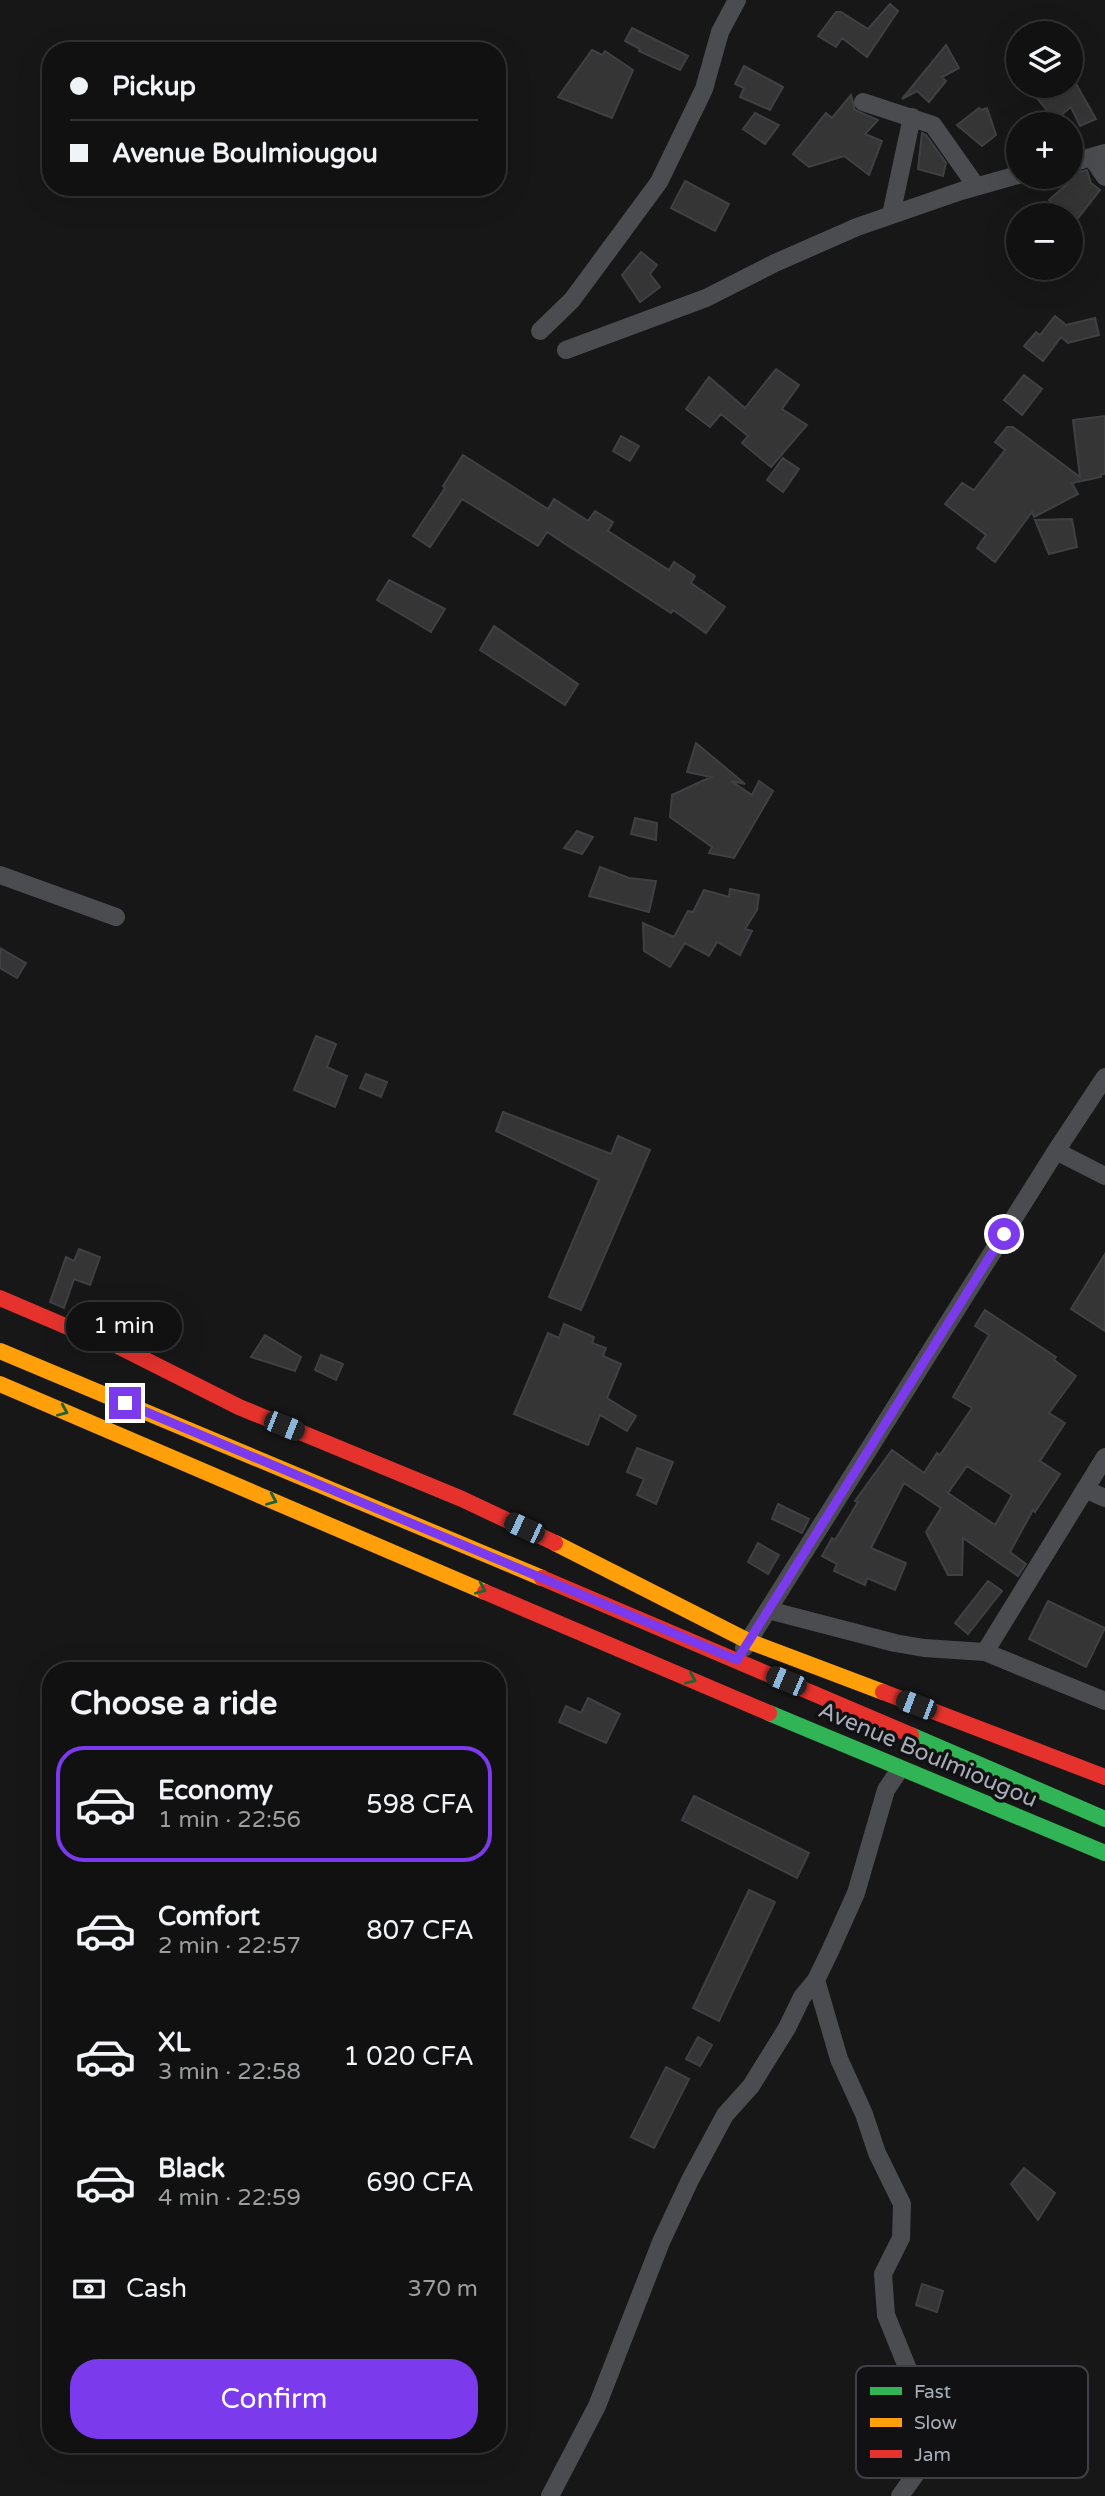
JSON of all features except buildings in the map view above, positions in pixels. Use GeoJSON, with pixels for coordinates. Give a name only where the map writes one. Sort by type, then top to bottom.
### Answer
{"type":"FeatureCollection","features":[{"type":"Feature","properties":{"kind":"main road"},"geometry":{"type":"LineString","coordinates":[[0,1298],[70,1328],[106,1340],[239,1407],[474,1505],[748,1641],[1105,1777]]}},
{"type":"Feature","properties":{"kind":"main road","name":"Avenue Boulmiougou"},"geometry":{"type":"LineString","coordinates":[[0,1351],[737,1660],[1105,1819]]}},
{"type":"Feature","properties":{"kind":"main road","name":"Avenue Boulmiougou"},"geometry":{"type":"LineString","coordinates":[[0,1384],[900,1769],[1105,1853]]}},
{"type":"Feature","properties":{"kind":"street"},"geometry":{"type":"LineString","coordinates":[[540,331],[572,300],[659,182],[700,97],[710,73],[720,32],[737,0]]}},
{"type":"Feature","properties":{"kind":"street"},"geometry":{"type":"LineString","coordinates":[[863,102],[933,125],[976,186]]}},
{"type":"Feature","properties":{"kind":"street"},"geometry":{"type":"LineString","coordinates":[[891,215],[912,117]]}},
{"type":"Feature","properties":{"kind":"street"},"geometry":{"type":"LineString","coordinates":[[1098,155],[1105,177]]}},
{"type":"Feature","properties":{"kind":"street"},"geometry":{"type":"LineString","coordinates":[[566,350],[683,308],[852,229],[1006,178]]}},
{"type":"Feature","properties":{"kind":"street"},"geometry":{"type":"LineString","coordinates":[[0,875],[116,918]]}},
{"type":"Feature","properties":{"kind":"street"},"geometry":{"type":"LineString","coordinates":[[737,1660],[1105,1077]]}},
{"type":"Feature","properties":{"kind":"street"},"geometry":{"type":"LineString","coordinates":[[1056,1151],[1105,1176]]}},
{"type":"Feature","properties":{"kind":"street"},"geometry":{"type":"LineString","coordinates":[[985,1652],[1105,1458]]}},
{"type":"Feature","properties":{"kind":"street"},"geometry":{"type":"LineString","coordinates":[[1085,1489],[1105,1498]]}},
{"type":"Feature","properties":{"kind":"street"},"geometry":{"type":"LineString","coordinates":[[768,1610],[895,1643],[985,1652],[1105,1701]]}},
{"type":"Feature","properties":{"kind":"street"},"geometry":{"type":"LineString","coordinates":[[550,2496],[597,2406],[661,2242],[690,2180],[725,2115],[751,2086],[787,2028],[802,1997],[816,1980],[856,1893],[886,1790],[900,1769]]}},
{"type":"Feature","properties":{"kind":"street"},"geometry":{"type":"LineString","coordinates":[[816,1980],[839,2059],[864,2113],[877,2153],[902,2204],[901,2238],[883,2274],[886,2315],[907,2366]]}},
{"type":"Feature","properties":{"kind":"street"},"geometry":{"type":"LineString","coordinates":[[900,2496],[913,2478]]}},
{"type":"Feature","properties":{"kind":"traffic: fast"},"geometry":{"type":"LineString","coordinates":[[769,1713],[1105,1853]]}},
{"type":"Feature","properties":{"kind":"traffic: fast"},"geometry":{"type":"LineString","coordinates":[[911,1735],[1105,1819]]}},
{"type":"Feature","properties":{"kind":"traffic: slow"},"geometry":{"type":"LineString","coordinates":[[0,1351],[542,1578]]}},
{"type":"Feature","properties":{"kind":"traffic: slow"},"geometry":{"type":"LineString","coordinates":[[0,1384],[485,1592]]}},
{"type":"Feature","properties":{"kind":"traffic: slow"},"geometry":{"type":"LineString","coordinates":[[555,1543],[748,1641],[883,1692]]}},
{"type":"Feature","properties":{"kind":"traffic: jam"},"geometry":{"type":"LineString","coordinates":[[0,1298],[70,1328],[106,1340],[239,1407],[462,1499],[555,1543]]}},
{"type":"Feature","properties":{"kind":"traffic: jam"},"geometry":{"type":"LineString","coordinates":[[542,1578],[911,1735]]}},
{"type":"Feature","properties":{"kind":"traffic: jam"},"geometry":{"type":"LineString","coordinates":[[485,1592],[769,1713]]}},
{"type":"Feature","properties":{"kind":"traffic: jam"},"geometry":{"type":"LineString","coordinates":[[883,1692],[1105,1777]]}},
{"type":"Feature","properties":{"kind":"route"},"geometry":{"type":"LineString","coordinates":[[125,1403],[737,1660],[1004,1234]]}}]}
